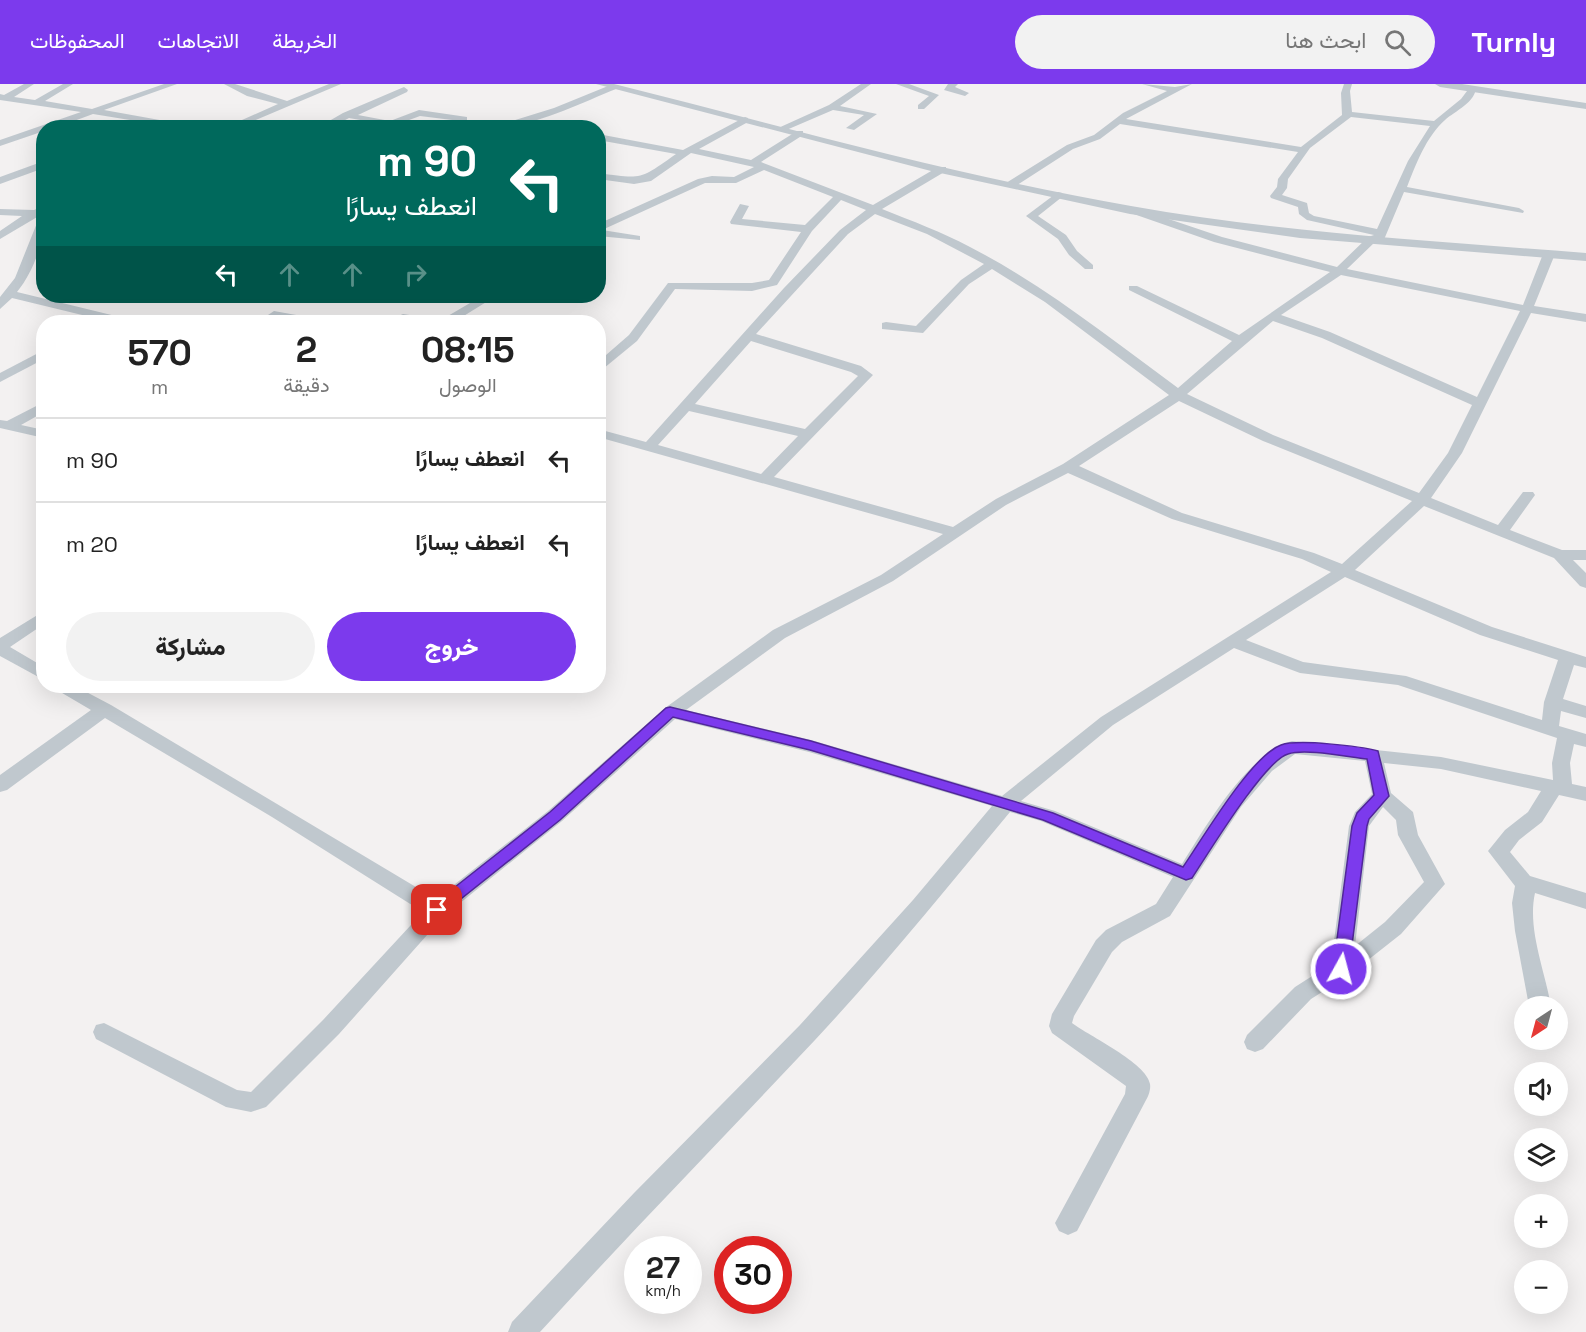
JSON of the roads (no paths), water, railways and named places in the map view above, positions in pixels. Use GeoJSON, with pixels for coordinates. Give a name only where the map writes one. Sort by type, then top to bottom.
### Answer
{"type":"FeatureCollection","features":[{"type":"Feature","properties":{"kind":"street"},"geometry":{"type":"LineString","coordinates":[[3,98],[30,84]]}},
{"type":"Feature","properties":{"kind":"street"},"geometry":{"type":"LineString","coordinates":[[53,120],[47,114],[34,108],[33,104],[69,84]]}},
{"type":"Feature","properties":{"kind":"street"},"geometry":{"type":"LineString","coordinates":[[66,120],[173,84]]}},
{"type":"Feature","properties":{"kind":"street"},"geometry":{"type":"LineString","coordinates":[[228,84],[250,94],[287,104]]}},
{"type":"Feature","properties":{"kind":"street"},"geometry":{"type":"LineString","coordinates":[[248,120],[337,84]]}},
{"type":"Feature","properties":{"kind":"street"},"geometry":{"type":"LineString","coordinates":[[900,84],[935,95],[921,107]]}},
{"type":"Feature","properties":{"kind":"street"},"geometry":{"type":"LineString","coordinates":[[954,84],[947,88],[964,93]]}},
{"type":"Feature","properties":{"kind":"street"},"geometry":{"type":"LineString","coordinates":[[1146,84],[1178,90]]}},
{"type":"Feature","properties":{"kind":"street"},"geometry":{"type":"LineString","coordinates":[[1010,185],[1064,150],[1097,137],[1119,121],[1188,84]]}},
{"type":"Feature","properties":{"kind":"street"},"geometry":{"type":"LineString","coordinates":[[1348,84],[1345,93],[1348,114]]}},
{"type":"Feature","properties":{"kind":"street"},"geometry":{"type":"LineString","coordinates":[[1440,84],[1586,106]]}},
{"type":"Feature","properties":{"kind":"street"},"geometry":{"type":"LineString","coordinates":[[521,120],[557,110],[607,86],[942,169],[1129,210],[1239,226],[1586,257]]}},
{"type":"Feature","properties":{"kind":"street"},"geometry":{"type":"LineString","coordinates":[[848,86],[863,86]]}},
{"type":"Feature","properties":{"kind":"street"},"geometry":{"type":"LineString","coordinates":[[781,129],[832,106],[863,86]]}},
{"type":"Feature","properties":{"kind":"street"},"geometry":{"type":"LineString","coordinates":[[121,101],[130,88]]}},
{"type":"Feature","properties":{"kind":"street"},"geometry":{"type":"LineString","coordinates":[[104,1032],[234,1100],[251,1102],[258,1100],[331,1027],[437,910],[555,816],[670,711],[771,639],[887,578],[1001,502],[1068,467],[1178,396],[1240,340],[1271,316],[1339,271],[1377,237],[1402,189],[1411,165],[1436,124],[1461,106],[1473,89]]}},
{"type":"Feature","properties":{"kind":"street"},"geometry":{"type":"LineString","coordinates":[[336,120],[404,90]]}},
{"type":"Feature","properties":{"kind":"street"},"geometry":{"type":"LineString","coordinates":[[3,98],[151,120]]}},
{"type":"Feature","properties":{"kind":"street"},"geometry":{"type":"LineString","coordinates":[[832,106],[871,113],[852,128]]}},
{"type":"Feature","properties":{"kind":"street"},"geometry":{"type":"LineString","coordinates":[[92,120],[96,111]]}},
{"type":"Feature","properties":{"kind":"street"},"geometry":{"type":"LineString","coordinates":[[401,120],[421,113],[464,119],[461,120]]}},
{"type":"Feature","properties":{"kind":"street"},"geometry":{"type":"LineString","coordinates":[[1377,237],[1311,218],[1304,214],[1303,205],[1275,196],[1303,150],[1348,114],[1436,124]]}},
{"type":"Feature","properties":{"kind":"street"},"geometry":{"type":"LineString","coordinates":[[346,115],[370,120]]}},
{"type":"Feature","properties":{"kind":"street"},"geometry":{"type":"LineString","coordinates":[[606,177],[641,182],[687,151],[745,120]]}},
{"type":"Feature","properties":{"kind":"street"},"geometry":{"type":"LineString","coordinates":[[1119,121],[1303,150]]}},
{"type":"Feature","properties":{"kind":"street"},"geometry":{"type":"LineString","coordinates":[[0,143],[36,130]]}},
{"type":"Feature","properties":{"kind":"street"},"geometry":{"type":"LineString","coordinates":[[753,163],[800,133]]}},
{"type":"Feature","properties":{"kind":"street"},"geometry":{"type":"LineString","coordinates":[[15,137],[36,137]]}},
{"type":"Feature","properties":{"kind":"street"},"geometry":{"type":"LineString","coordinates":[[606,138],[764,166],[931,232],[992,264],[1049,299],[1178,396],[1268,438],[1560,555],[1586,555]]}},
{"type":"Feature","properties":{"kind":"street"},"geometry":{"type":"LineString","coordinates":[[606,224],[702,181],[712,178],[736,180],[764,166]]}},
{"type":"Feature","properties":{"kind":"street"},"geometry":{"type":"LineString","coordinates":[[0,188],[3,184],[0,182],[36,167]]}},
{"type":"Feature","properties":{"kind":"street"},"geometry":{"type":"LineString","coordinates":[[649,447],[830,247],[873,210],[942,169]]}},
{"type":"Feature","properties":{"kind":"street"},"geometry":{"type":"LineString","coordinates":[[1402,189],[1519,211]]}},
{"type":"Feature","properties":{"kind":"street"},"geometry":{"type":"LineString","coordinates":[[1058,195],[1031,216],[1058,233],[1073,253],[1089,267]]}},
{"type":"Feature","properties":{"kind":"street"},"geometry":{"type":"LineString","coordinates":[[606,362],[633,339],[672,285],[736,288],[771,285],[808,229],[839,196]]}},
{"type":"Feature","properties":{"kind":"street"},"geometry":{"type":"LineString","coordinates":[[744,206],[735,222],[808,229]]}},
{"type":"Feature","properties":{"kind":"street"},"geometry":{"type":"LineString","coordinates":[[1129,210],[1175,228],[1339,271],[1412,288],[1586,318]]}},
{"type":"Feature","properties":{"kind":"street"},"geometry":{"type":"LineString","coordinates":[[0,212],[36,214]]}},
{"type":"Feature","properties":{"kind":"street"},"geometry":{"type":"LineString","coordinates":[[0,236],[36,216]]}},
{"type":"Feature","properties":{"kind":"street"},"geometry":{"type":"LineString","coordinates":[[36,228],[21,279],[4,298],[83,315]]}},
{"type":"Feature","properties":{"kind":"street"},"geometry":{"type":"LineString","coordinates":[[606,234],[636,237]]}},
{"type":"Feature","properties":{"kind":"street"},"geometry":{"type":"LineString","coordinates":[[522,1332],[643,1201],[808,1032],[920,906],[1006,804],[1066,751],[1107,721],[1346,570],[1423,499],[1455,453],[1527,309],[1549,254]]}},
{"type":"Feature","properties":{"kind":"street"},"geometry":{"type":"LineString","coordinates":[[886,326],[919,330],[965,282],[992,264]]}},
{"type":"Feature","properties":{"kind":"street"},"geometry":{"type":"LineString","coordinates":[[1133,288],[1240,340]]}},
{"type":"Feature","properties":{"kind":"street"},"geometry":{"type":"LineString","coordinates":[[458,315],[478,303]]}},
{"type":"Feature","properties":{"kind":"street"},"geometry":{"type":"LineString","coordinates":[[1271,316],[1326,335],[1480,403]]}},
{"type":"Feature","properties":{"kind":"street"},"geometry":{"type":"LineString","coordinates":[[749,336],[866,373],[765,478]]}},
{"type":"Feature","properties":{"kind":"street"},"geometry":{"type":"LineString","coordinates":[[0,378],[36,358]]}},
{"type":"Feature","properties":{"kind":"street"},"geometry":{"type":"LineString","coordinates":[[685,406],[807,434]]}},
{"type":"Feature","properties":{"kind":"street"},"geometry":{"type":"LineString","coordinates":[[4,425],[36,410]]}},
{"type":"Feature","properties":{"kind":"street"},"geometry":{"type":"LineString","coordinates":[[4,425],[36,432]]}},
{"type":"Feature","properties":{"kind":"street"},"geometry":{"type":"LineString","coordinates":[[606,435],[955,532]]}},
{"type":"Feature","properties":{"kind":"street"},"geometry":{"type":"LineString","coordinates":[[1068,467],[1192,522],[1346,570],[1486,631],[1586,663]]}},
{"type":"Feature","properties":{"kind":"street"},"geometry":{"type":"LineString","coordinates":[[1502,530],[1528,495]]}},
{"type":"Feature","properties":{"kind":"street"},"geometry":{"type":"LineString","coordinates":[[1560,555],[1586,583]]}},
{"type":"Feature","properties":{"kind":"street"},"geometry":{"type":"LineString","coordinates":[[36,622],[0,647],[36,670]]}},
{"type":"Feature","properties":{"kind":"street"},"geometry":{"type":"LineString","coordinates":[[1232,641],[1300,667],[1401,680],[1586,741]]}},
{"type":"Feature","properties":{"kind":"street"},"geometry":{"type":"LineString","coordinates":[[1568,657],[1553,702],[1558,732],[1559,788],[1535,817],[1498,851],[1505,864],[1524,882],[1586,901]]}},
{"type":"Feature","properties":{"kind":"street"},"geometry":{"type":"LineString","coordinates":[[76,693],[279,812],[437,910]]}},
{"type":"Feature","properties":{"kind":"street"},"geometry":{"type":"LineString","coordinates":[[1553,702],[1586,712]]}},
{"type":"Feature","properties":{"kind":"street"},"geometry":{"type":"LineString","coordinates":[[0,785],[105,709]]}},
{"type":"Feature","properties":{"kind":"street"},"geometry":{"type":"LineString","coordinates":[[670,711],[811,746],[1006,804],[1081,829],[1186,874]]}},
{"type":"Feature","properties":{"kind":"street"},"geometry":{"type":"LineString","coordinates":[[1068,1223],[1137,1095],[1138,1083],[1128,1072],[1075,1039],[1060,1026],[1063,1014],[1104,946],[1114,936],[1163,910],[1235,803],[1268,761],[1292,747],[1373,755],[1441,763],[1586,794]]}},
{"type":"Feature","properties":{"kind":"street"},"geometry":{"type":"LineString","coordinates":[[1255,1041],[1303,993],[1341,969],[1393,928],[1435,884],[1408,835],[1406,817],[1382,796],[1373,755]]}},
{"type":"Feature","properties":{"kind":"street"},"geometry":{"type":"LineString","coordinates":[[1341,969],[1359,826],[1362,817],[1382,796]]}},
{"type":"Feature","properties":{"kind":"street"},"geometry":{"type":"LineString","coordinates":[[1524,882],[1526,890],[1522,903],[1530,967],[1537,996]]}}]}
